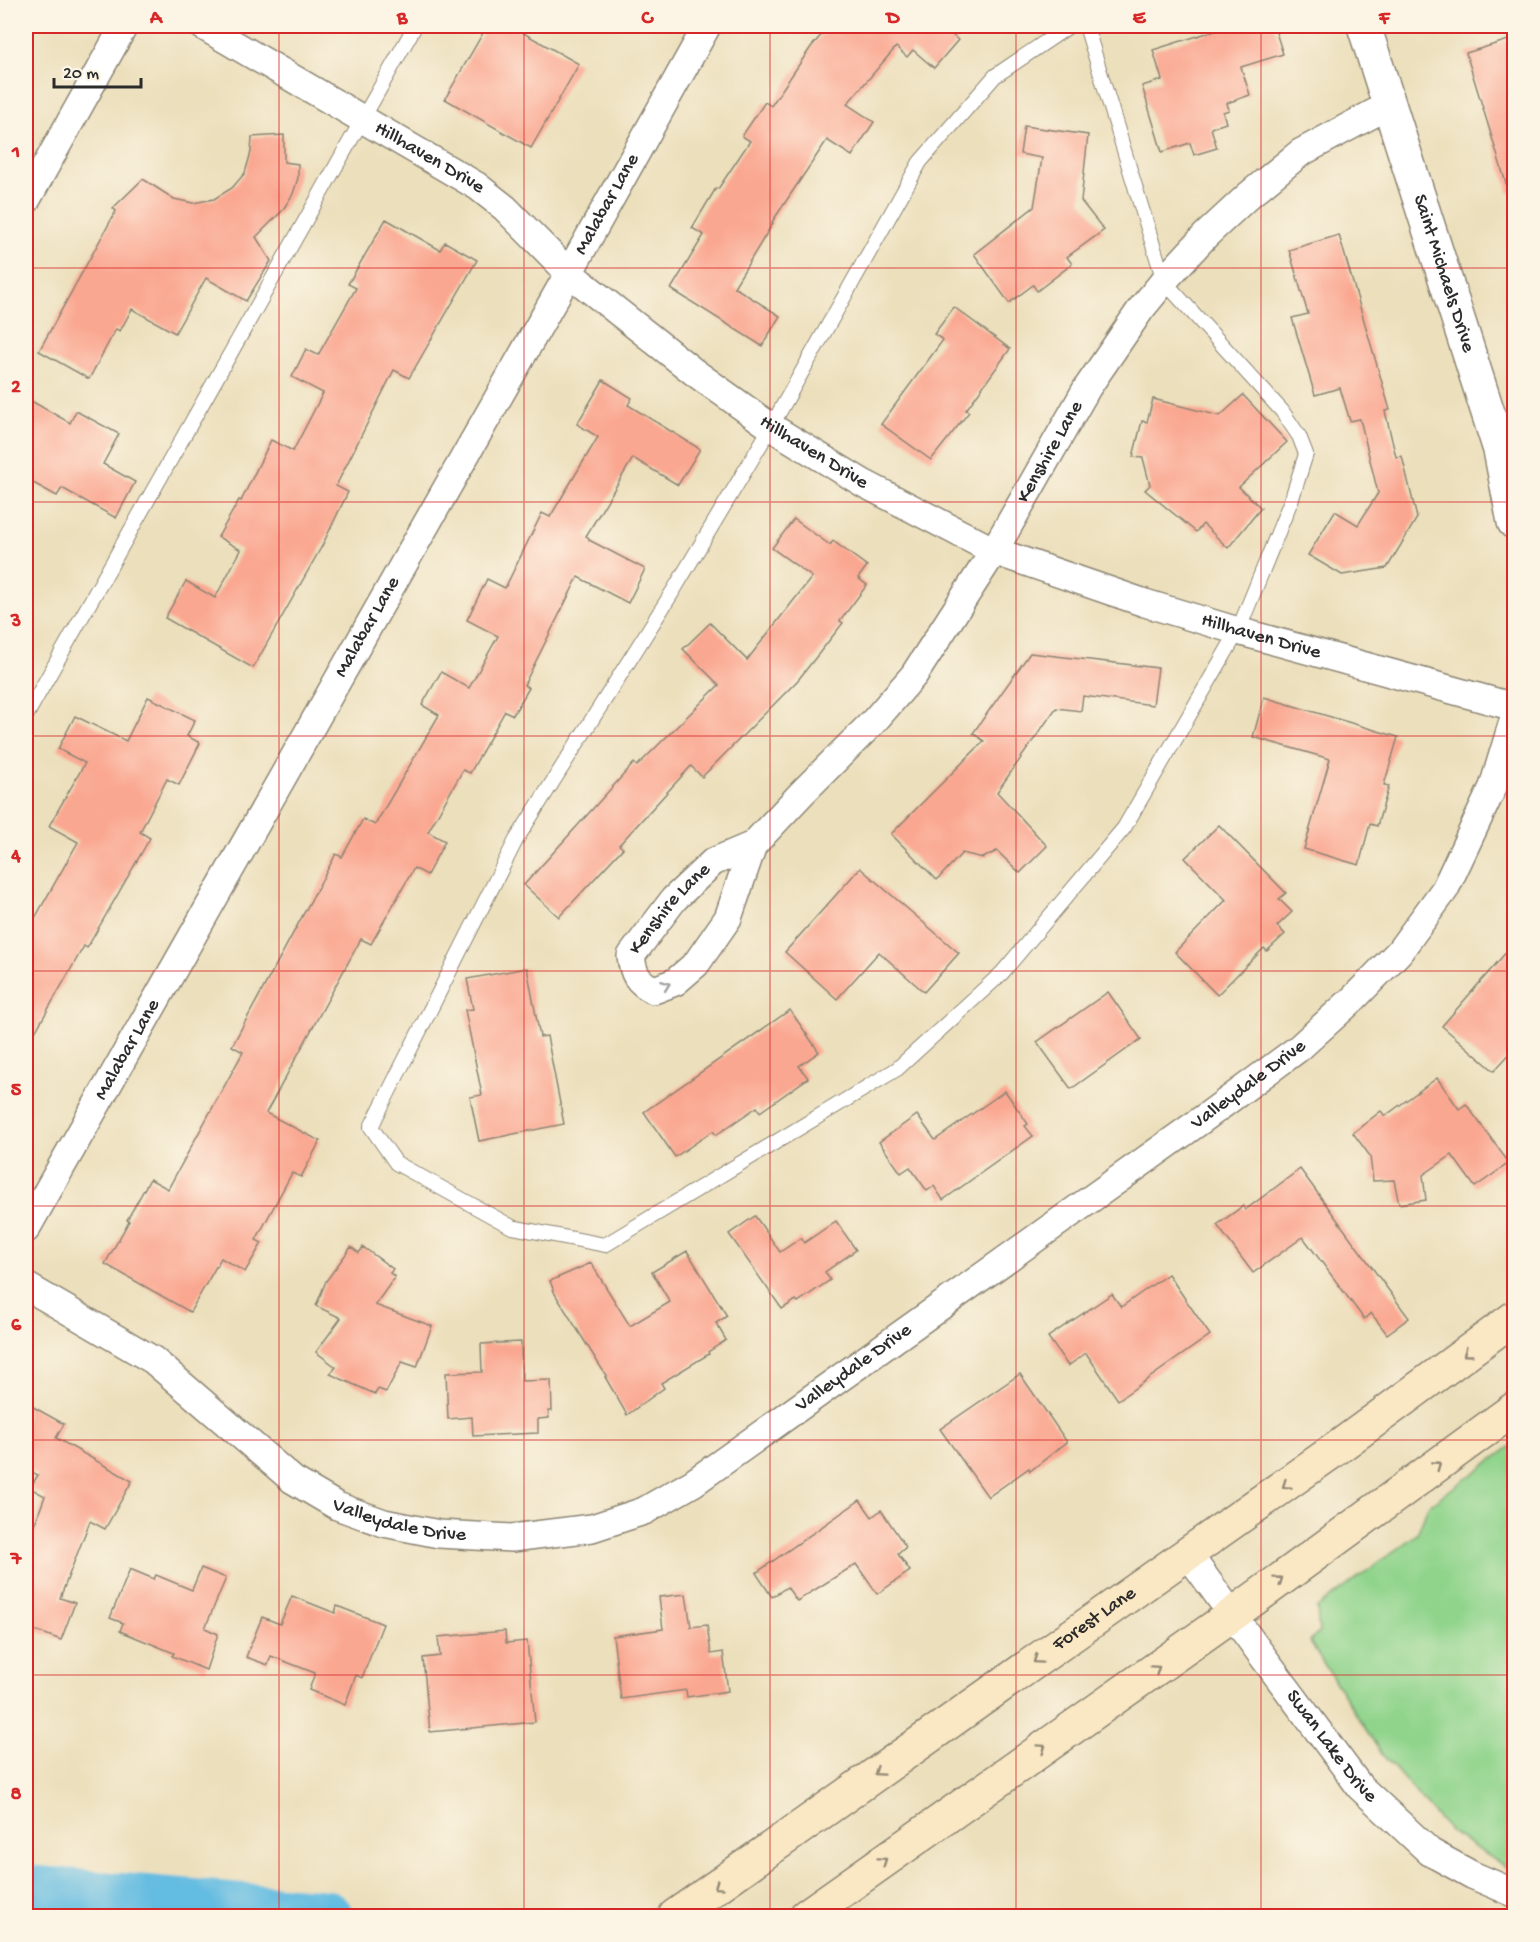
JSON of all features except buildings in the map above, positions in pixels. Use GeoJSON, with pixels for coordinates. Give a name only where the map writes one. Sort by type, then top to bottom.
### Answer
{"type":"FeatureCollection","features":[{"type":"Feature","properties":{"kind":"main road","name":"Forest Lane"},"geometry":{"type":"LineString","coordinates":[[675,1917],[1343,1444],[1515,1318]]}},
{"type":"Feature","properties":{"kind":"main road"},"geometry":{"type":"LineString","coordinates":[[806,1917],[1232,1615],[1515,1409]]}},
{"type":"Feature","properties":{"kind":"street"},"geometry":{"type":"LineString","coordinates":[[26,201],[124,26]]}},
{"type":"Feature","properties":{"kind":"street","name":"Hillhaven Drive"},"geometry":{"type":"LineString","coordinates":[[203,26],[477,186],[505,208],[569,273],[694,372],[771,427],[863,483],[994,550],[1145,603],[1515,707]]}},
{"type":"Feature","properties":{"kind":"street","name":"Malabar Lane"},"geometry":{"type":"LineString","coordinates":[[26,1229],[707,26]]}},
{"type":"Feature","properties":{"kind":"street","name":"Saint Michaels Drive"},"geometry":{"type":"LineString","coordinates":[[1364,26],[1500,450],[1515,522]]}},
{"type":"Feature","properties":{"kind":"street","name":"Kenshire Lane"},"geometry":{"type":"LineString","coordinates":[[753,845],[728,918],[696,964],[675,982],[654,990],[645,986],[633,971],[631,956],[674,899],[713,862],[753,845],[875,720],[914,675],[994,550],[1087,388],[1141,309],[1164,281],[1249,195],[1300,153],[1389,105]]}},
{"type":"Feature","properties":{"kind":"street","name":"Valleydale Drive"},"geometry":{"type":"LineString","coordinates":[[26,1286],[153,1360],[293,1480],[337,1506],[384,1523],[439,1534],[512,1538],[592,1528],[644,1511],[693,1483],[1207,1116],[1299,1048],[1353,999],[1400,952],[1445,889],[1493,786],[1515,718]]}},
{"type":"Feature","properties":{"kind":"street","name":"Swan Lake Drive"},"geometry":{"type":"LineString","coordinates":[[1188,1554],[1360,1786],[1430,1852],[1472,1875],[1515,1893]]}},
{"type":"Feature","properties":{"kind":"lane"},"geometry":{"type":"LineString","coordinates":[[26,716],[415,26]]}},
{"type":"Feature","properties":{"kind":"lane"},"geometry":{"type":"LineString","coordinates":[[1069,26],[995,76],[920,162],[771,427],[675,588],[516,840],[371,1127],[396,1163],[512,1227],[605,1245],[897,1069],[1002,973],[1124,828],[1238,631],[1292,498],[1306,454],[1299,436],[1282,411],[1164,281],[1086,26]]}},
{"type":"Feature","properties":{"kind":"green space"},"geometry":{"type":"Polygon","coordinates":[[[1514,1444],[1514,1872],[1450,1832],[1381,1753],[1310,1642],[1319,1632],[1317,1608],[1417,1534],[1428,1506],[1514,1444]]]}},
{"type":"Feature","properties":{"kind":"waterway"},"geometry":{"type":"LineString","coordinates":[[26,1891],[327,1916]]}}]}
